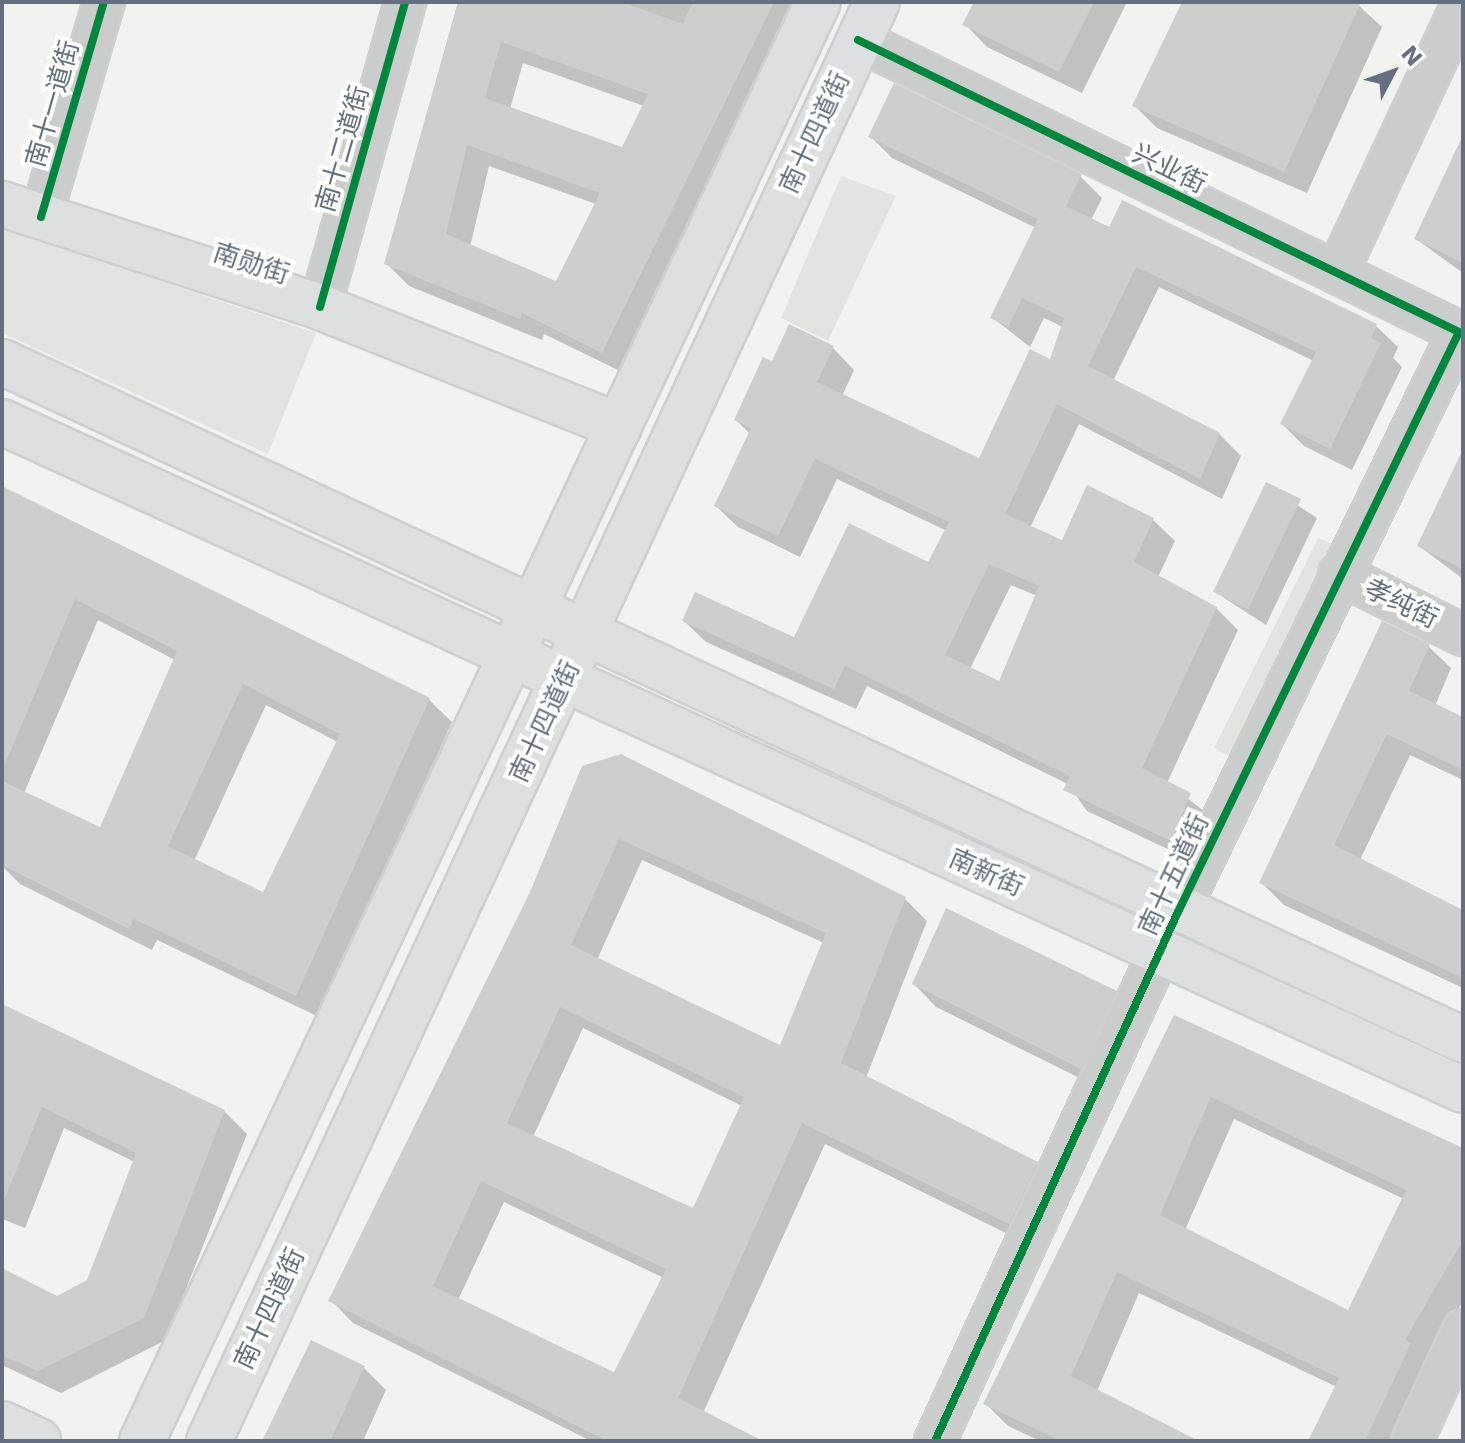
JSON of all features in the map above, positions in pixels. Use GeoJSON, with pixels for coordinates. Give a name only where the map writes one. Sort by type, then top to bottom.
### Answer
{"type":"FeatureCollection","features":[{"type":"Feature","properties":{"kind":"main road"},"geometry":{"type":"LineString","coordinates":[[142,1441],[818,2]]}},
{"type":"Feature","properties":{"kind":"main road","name":"南十四道街"},"geometry":{"type":"LineString","coordinates":[[209,1441],[586,636],[877,2]]}},
{"type":"Feature","properties":{"kind":"main road","name":"南勋街"},"geometry":{"type":"LineString","coordinates":[[22,211],[320,307],[619,426]]}},
{"type":"Feature","properties":{"kind":"main road"},"geometry":{"type":"LineString","coordinates":[[2,362],[531,611]]}},
{"type":"Feature","properties":{"kind":"main road"},"geometry":{"type":"LineString","coordinates":[[2,422],[509,657]]}},
{"type":"Feature","properties":{"kind":"main road","name":"南新街"},"geometry":{"type":"LineString","coordinates":[[531,611],[1178,912],[1463,1040]]}},
{"type":"Feature","properties":{"kind":"main road","name":"南新街"},"geometry":{"type":"LineString","coordinates":[[509,657],[1463,1090]]}},
{"type":"Feature","properties":{"kind":"main road"},"geometry":{"type":"LineString","coordinates":[[2,1424],[38,1441]]}},
{"type":"Feature","properties":{"kind":"street","name":"南十一道街"},"geometry":{"type":"LineString","coordinates":[[22,211],[104,2]]}},
{"type":"Feature","properties":{"kind":"street","name":"南十二道街"},"geometry":{"type":"LineString","coordinates":[[320,307],[405,2]]}},
{"type":"Feature","properties":{"kind":"street"},"geometry":{"type":"LineString","coordinates":[[1337,273],[1461,3]]}},
{"type":"Feature","properties":{"kind":"street","name":"兴业街"},"geometry":{"type":"LineString","coordinates":[[858,40],[1461,333]]}},
{"type":"Feature","properties":{"kind":"street","name":"南十五道街"},"geometry":{"type":"LineString","coordinates":[[935,1441],[1178,912],[1339,574],[1461,333]]}},
{"type":"Feature","properties":{"kind":"street","name":"孝纯街"},"geometry":{"type":"LineString","coordinates":[[1339,574],[1463,635]]}},
{"type":"Feature","properties":{"kind":"street"},"geometry":{"type":"LineString","coordinates":[[1412,1441],[1463,1330]]}},
{"type":"Feature","properties":{"kind":"shaded area"},"geometry":{"type":"Polygon","coordinates":[[[841,176],[896,196],[828,341],[781,318],[841,176]]]}},
{"type":"Feature","properties":{"kind":"shaded area"},"geometry":{"type":"Polygon","coordinates":[[[2,228],[316,333],[268,454],[2,333],[2,228]]]}},
{"type":"Feature","properties":{"kind":"shaded area"},"geometry":{"type":"Polygon","coordinates":[[[1318,538],[1339,547],[1229,756],[1214,748],[1318,538]]]}},
{"type":"Feature","properties":{"kind":"building"},"geometry":{"type":"Polygon","coordinates":[[[458,2],[622,2],[683,24],[693,2],[774,2],[602,353],[522,313],[520,319],[384,264],[458,2]],[[501,42],[485,98],[622,147],[648,94],[501,42]],[[467,145],[446,234],[556,281],[600,193],[467,145]]]}},
{"type":"Feature","properties":{"kind":"building"},"geometry":{"type":"Polygon","coordinates":[[[974,2],[1094,2],[1059,72],[962,25],[974,2]]]}},
{"type":"Feature","properties":{"kind":"building"},"geometry":{"type":"Polygon","coordinates":[[[1182,2],[1361,2],[1284,172],[1132,106],[1182,2]]]}},
{"type":"Feature","properties":{"kind":"building"},"geometry":{"type":"Polygon","coordinates":[[[894,83],[1082,174],[1066,206],[1109,227],[1122,200],[1377,324],[1371,338],[1381,343],[1330,449],[1280,424],[1316,352],[1136,267],[1088,366],[1220,433],[1200,479],[1057,404],[1005,514],[1062,540],[1087,485],[1154,518],[1134,562],[1217,607],[1142,768],[1191,793],[1171,841],[1063,790],[1070,776],[845,666],[834,689],[682,621],[695,592],[794,637],[849,523],[928,562],[949,522],[815,459],[778,536],[714,506],[751,428],[734,420],[763,357],[772,361],[789,324],[834,346],[817,382],[979,458],[1030,349],[1050,359],[1064,318],[1022,298],[1008,327],[990,318],[1038,219],[868,137],[894,83]],[[989,564],[945,655],[999,681],[1039,586],[989,564]]]}},
{"type":"Feature","properties":{"kind":"building"},"geometry":{"type":"Polygon","coordinates":[[[1463,135],[1463,263],[1414,239],[1463,135]]]}},
{"type":"Feature","properties":{"kind":"building"},"geometry":{"type":"Polygon","coordinates":[[[1463,449],[1463,569],[1417,546],[1463,449]]]}},
{"type":"Feature","properties":{"kind":"building"},"geometry":{"type":"Polygon","coordinates":[[[1266,482],[1301,499],[1248,609],[1213,592],[1266,482]]]}},
{"type":"Feature","properties":{"kind":"building"},"geometry":{"type":"Polygon","coordinates":[[[2,486],[430,698],[296,996],[134,919],[129,929],[2,865],[2,781],[100,827],[177,651],[75,599],[2,771],[2,486]],[[243,684],[168,846],[263,892],[340,734],[243,684]]]}},
{"type":"Feature","properties":{"kind":"building"},"geometry":{"type":"Polygon","coordinates":[[[1382,621],[1430,644],[1409,691],[1463,717],[1463,770],[1387,734],[1334,845],[1463,910],[1463,978],[1259,883],[1382,621]]]}},
{"type":"Feature","properties":{"kind":"building"},"geometry":{"type":"Polygon","coordinates":[[[621,754],[906,897],[841,1063],[1038,1162],[1009,1224],[802,1123],[678,1398],[763,1441],[607,1441],[328,1301],[530,892],[582,766],[621,754]],[[619,839],[571,945],[780,1045],[826,933],[619,839]],[[560,1007],[507,1123],[693,1208],[744,1097],[560,1007]],[[481,1181],[433,1286],[614,1372],[666,1269],[481,1181]]]}},
{"type":"Feature","properties":{"kind":"building"},"geometry":{"type":"Polygon","coordinates":[[[946,908],[1117,991],[1081,1069],[912,984],[946,908]]]}},
{"type":"Feature","properties":{"kind":"building"},"geometry":{"type":"Polygon","coordinates":[[[2,1004],[225,1110],[144,1318],[38,1371],[2,1355],[2,1268],[57,1296],[87,1280],[136,1153],[42,1107],[2,1205],[2,1004]]]}},
{"type":"Feature","properties":{"kind":"building"},"geometry":{"type":"Polygon","coordinates":[[[1174,1015],[1463,1148],[1463,1240],[1405,1340],[1411,1343],[1365,1441],[1308,1441],[1339,1378],[1117,1272],[1071,1376],[1199,1441],[1061,1441],[983,1404],[1174,1015]],[[1211,1097],[1160,1215],[1348,1310],[1406,1190],[1211,1097]]]}},
{"type":"Feature","properties":{"kind":"building"},"geometry":{"type":"Polygon","coordinates":[[[311,1340],[365,1366],[330,1441],[262,1441],[311,1340]]]}},
{"type":"Feature","properties":{"kind":"cycle path"},"geometry":{"type":"LineString","coordinates":[[41,217],[104,2]]}},
{"type":"Feature","properties":{"kind":"cycle path"},"geometry":{"type":"LineString","coordinates":[[320,307],[405,2]]}},
{"type":"Feature","properties":{"kind":"cycle path"},"geometry":{"type":"LineString","coordinates":[[858,40],[1463,334]]}},
{"type":"Feature","properties":{"kind":"cycle path"},"geometry":{"type":"LineString","coordinates":[[935,1441],[1178,912],[1459,332]]}}]}
